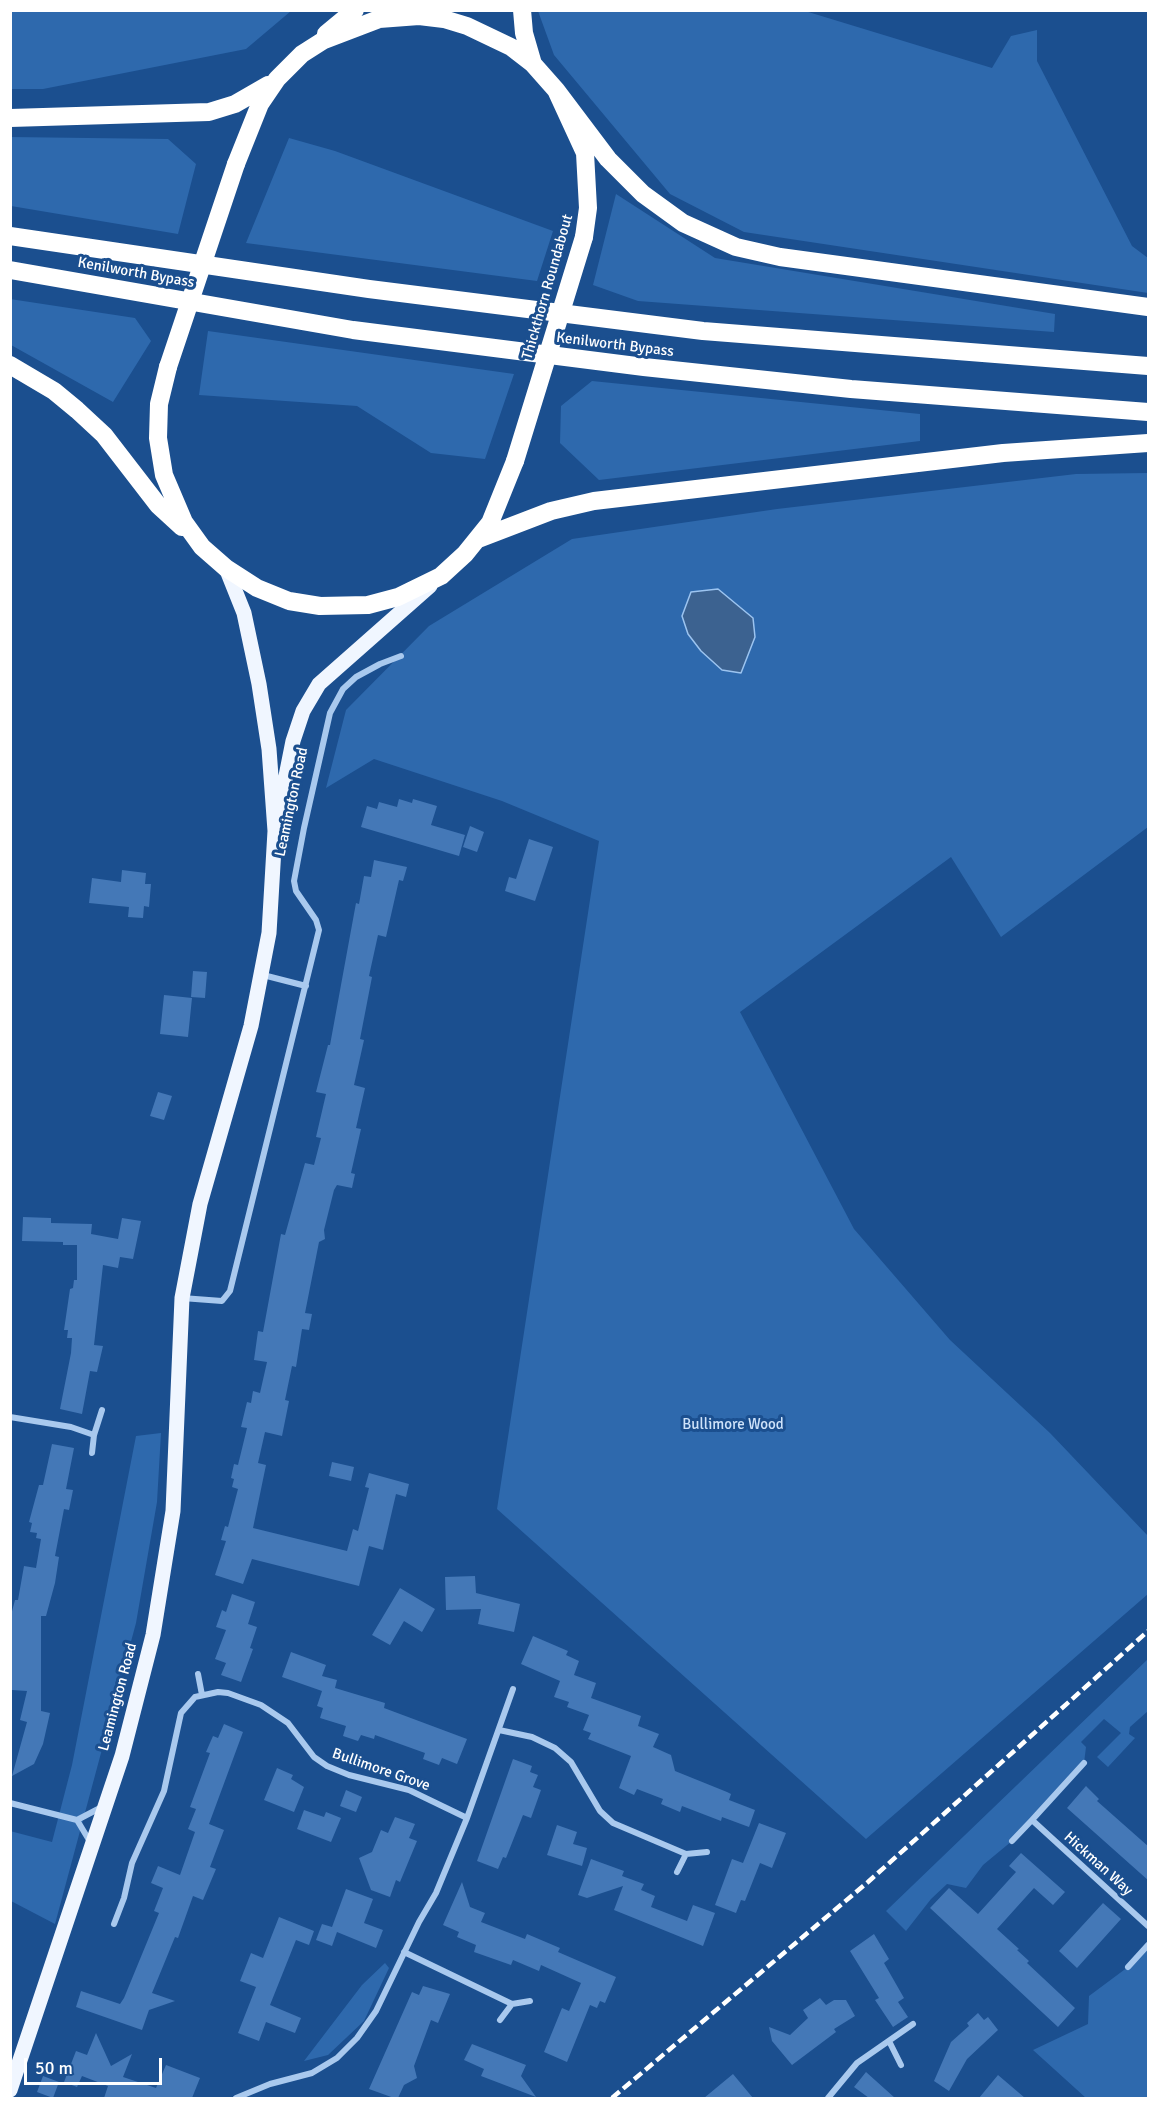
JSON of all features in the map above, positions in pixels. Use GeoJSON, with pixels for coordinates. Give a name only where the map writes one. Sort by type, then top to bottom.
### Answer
{"type":"FeatureCollection","features":[{"type":"Feature","properties":{"kind":"highway"},"geometry":{"type":"LineString","coordinates":[[302,54],[355,10]]}},
{"type":"Feature","properties":{"kind":"highway"},"geometry":{"type":"LineString","coordinates":[[522,10],[524,33],[533,64]]}},
{"type":"Feature","properties":{"kind":"highway","name":"Thickthorn Roundabout"},"geometry":{"type":"LineString","coordinates":[[419,16],[467,26],[511,47],[533,64],[556,90],[585,153],[588,208],[584,237],[500,503],[478,539],[441,576],[398,597],[368,605],[320,606],[273,595],[226,568],[192,536],[169,490],[161,459],[159,404],[168,368],[236,164],[260,104],[277,80],[302,54],[324,40],[380,19],[419,16]]}},
{"type":"Feature","properties":{"kind":"highway"},"geometry":{"type":"LineString","coordinates":[[10,118],[209,112],[251,97],[277,80]]}},
{"type":"Feature","properties":{"kind":"highway"},"geometry":{"type":"LineString","coordinates":[[556,90],[608,159],[643,194],[683,223],[736,247],[780,257],[1149,307]]}},
{"type":"Feature","properties":{"kind":"highway","name":"Kenilworth Bypass"},"geometry":{"type":"LineString","coordinates":[[10,236],[369,289],[703,331],[1149,366]]}},
{"type":"Feature","properties":{"kind":"highway","name":"Kenilworth Bypass"},"geometry":{"type":"LineString","coordinates":[[10,270],[353,330],[644,367],[851,389],[1149,412]]}},
{"type":"Feature","properties":{"kind":"highway"},"geometry":{"type":"LineString","coordinates":[[10,365],[54,391],[104,435],[159,505],[192,536]]}},
{"type":"Feature","properties":{"kind":"highway"},"geometry":{"type":"LineString","coordinates":[[478,539],[551,511],[594,501],[1003,453],[1149,443]]}},
{"type":"Feature","properties":{"kind":"main road","name":"Leamington Road"},"geometry":{"type":"LineString","coordinates":[[10,2090],[107,1802],[151,1644],[169,1547],[175,1479],[182,1298],[201,1204],[251,1026],[270,921],[275,831],[269,749],[260,684],[244,613],[226,568]]}},
{"type":"Feature","properties":{"kind":"main road","name":"Leamington Road"},"geometry":{"type":"LineString","coordinates":[[275,831],[293,741],[311,697],[336,666],[441,576]]}},
{"type":"Feature","properties":{"kind":"street","name":"Leamington Road"},"geometry":{"type":"LineString","coordinates":[[182,1298],[222,1301],[230,1291],[306,986],[318,924],[296,891],[294,881],[330,713],[343,689],[356,677],[401,656]]}},
{"type":"Feature","properties":{"kind":"street"},"geometry":{"type":"LineString","coordinates":[[261,974],[306,986]]}},
{"type":"Feature","properties":{"kind":"street"},"geometry":{"type":"LineString","coordinates":[[92,1453],[94,1434],[102,1410]]}},
{"type":"Feature","properties":{"kind":"street"},"geometry":{"type":"LineString","coordinates":[[10,1417],[94,1434]]}},
{"type":"Feature","properties":{"kind":"street"},"geometry":{"type":"LineString","coordinates":[[114,1924],[124,1898],[132,1863],[164,1791],[182,1713],[187,1703],[202,1695],[198,1674]]}},
{"type":"Feature","properties":{"kind":"street"},"geometry":{"type":"LineString","coordinates":[[236,2098],[270,2084],[302,2078],[325,2066],[347,2050],[376,2011],[436,1893],[467,1818],[513,1689]]}},
{"type":"Feature","properties":{"kind":"street","name":"Bullimore Grove"},"geometry":{"type":"LineString","coordinates":[[202,1695],[228,1693],[261,1705],[288,1723],[314,1757],[327,1766],[349,1776],[409,1790],[467,1818]]}},
{"type":"Feature","properties":{"kind":"street"},"geometry":{"type":"LineString","coordinates":[[499,1730],[532,1737],[555,1748],[571,1762],[600,1811],[613,1823],[686,1854],[707,1852]]}},
{"type":"Feature","properties":{"kind":"street"},"geometry":{"type":"LineString","coordinates":[[1012,1841],[1084,1763]]}},
{"type":"Feature","properties":{"kind":"street"},"geometry":{"type":"LineString","coordinates":[[10,1803],[77,1820],[92,1814],[107,1802]]}},
{"type":"Feature","properties":{"kind":"street"},"geometry":{"type":"LineString","coordinates":[[77,1820],[88,1834],[91,1851]]}},
{"type":"Feature","properties":{"kind":"street","name":"Hickman Way"},"geometry":{"type":"LineString","coordinates":[[1032,1820],[1149,1926]]}},
{"type":"Feature","properties":{"kind":"street"},"geometry":{"type":"LineString","coordinates":[[676,1872],[686,1854]]}},
{"type":"Feature","properties":{"kind":"street"},"geometry":{"type":"LineString","coordinates":[[1128,1967],[1149,1945]]}},
{"type":"Feature","properties":{"kind":"street"},"geometry":{"type":"LineString","coordinates":[[404,1952],[512,2004],[530,2001]]}},
{"type":"Feature","properties":{"kind":"street"},"geometry":{"type":"LineString","coordinates":[[500,2020],[512,2004]]}},
{"type":"Feature","properties":{"kind":"street"},"geometry":{"type":"LineString","coordinates":[[828,2098],[857,2063],[914,2024]]}},
{"type":"Feature","properties":{"kind":"street"},"geometry":{"type":"LineString","coordinates":[[889,2041],[901,2066]]}},
{"type":"Feature","properties":{"kind":"green space"},"geometry":{"type":"Polygon","coordinates":[[[11,10],[291,11],[246,49],[43,89],[11,89],[11,10]]]}},
{"type":"Feature","properties":{"kind":"green space"},"geometry":{"type":"Polygon","coordinates":[[[538,11],[805,11],[992,68],[1011,36],[1037,30],[1037,61],[1132,246],[1148,258],[1148,293],[744,232],[670,194],[554,55],[538,11]]]}},
{"type":"Feature","properties":{"kind":"green space"},"geometry":{"type":"Polygon","coordinates":[[[10,137],[168,139],[196,164],[178,234],[11,206],[10,137]]]}},
{"type":"Feature","properties":{"kind":"green space"},"geometry":{"type":"Polygon","coordinates":[[[289,138],[335,151],[553,231],[537,281],[246,243],[289,138]]]}},
{"type":"Feature","properties":{"kind":"green space"},"geometry":{"type":"Polygon","coordinates":[[[616,194],[715,258],[1055,314],[1054,332],[638,301],[593,285],[616,194]]]}},
{"type":"Feature","properties":{"kind":"green space"},"geometry":{"type":"Polygon","coordinates":[[[10,299],[135,318],[151,341],[113,402],[11,345],[10,299]]]}},
{"type":"Feature","properties":{"kind":"green space"},"geometry":{"type":"Polygon","coordinates":[[[208,331],[514,374],[485,459],[431,453],[357,406],[199,395],[208,331]]]}},
{"type":"Feature","properties":{"kind":"green space"},"geometry":{"type":"Polygon","coordinates":[[[592,381],[920,414],[920,441],[599,480],[560,443],[561,406],[592,381]]]}},
{"type":"Feature","properties":{"kind":"green space","name":"Bullimore Wood"},"geometry":{"type":"Polygon","coordinates":[[[1148,473],[1148,827],[1001,937],[951,857],[740,1012],[854,1229],[950,1340],[1050,1433],[1148,1536],[1148,1594],[866,1839],[497,1509],[599,841],[502,801],[374,759],[326,788],[346,710],[429,626],[572,539],[777,509],[1076,474],[1148,473]]]}},
{"type":"Feature","properties":{"kind":"green space"},"geometry":{"type":"Polygon","coordinates":[[[161,1433],[157,1502],[136,1623],[55,1924],[11,1901],[10,1831],[52,1842],[72,1765],[136,1436],[161,1433]]]}},
{"type":"Feature","properties":{"kind":"green space"},"geometry":{"type":"Polygon","coordinates":[[[1148,1659],[1148,1711],[1130,1727],[1129,1734],[1135,1738],[1108,1767],[1097,1757],[1121,1733],[1104,1719],[1081,1742],[1086,1747],[1084,1763],[1012,1841],[983,1865],[966,1888],[947,1884],[931,1899],[906,1931],[886,1911],[1148,1659]]]}},
{"type":"Feature","properties":{"kind":"green space"},"geometry":{"type":"Polygon","coordinates":[[[1148,1945],[1148,2098],[1086,2098],[1033,2050],[1088,2024],[1089,1996],[1128,1967],[1148,1945]]]}},
{"type":"Feature","properties":{"kind":"green space"},"geometry":{"type":"Polygon","coordinates":[[[385,1963],[389,1968],[364,2021],[328,2055],[304,2061],[362,1985],[385,1963]]]}},
{"type":"Feature","properties":{"kind":"shaded area"},"geometry":{"type":"Polygon","coordinates":[[[718,589],[753,618],[755,637],[741,673],[722,670],[701,651],[688,634],[682,616],[691,592],[718,589]]]}},
{"type":"Feature","properties":{"kind":"building"},"geometry":{"type":"Polygon","coordinates":[[[399,799],[412,803],[413,799],[437,806],[431,825],[465,835],[459,856],[361,827],[367,806],[377,809],[379,802],[397,807],[399,799]]]}},
{"type":"Feature","properties":{"kind":"building"},"geometry":{"type":"Polygon","coordinates":[[[470,826],[484,832],[477,852],[463,847],[470,826]]]}},
{"type":"Feature","properties":{"kind":"building"},"geometry":{"type":"Polygon","coordinates":[[[529,839],[553,847],[535,901],[505,891],[509,877],[516,879],[529,839]]]}},
{"type":"Feature","properties":{"kind":"building"},"geometry":{"type":"Polygon","coordinates":[[[374,860],[407,867],[403,881],[399,880],[386,937],[378,935],[369,976],[372,977],[360,1039],[364,1040],[354,1085],[365,1088],[356,1128],[361,1129],[351,1173],[355,1174],[352,1188],[337,1185],[334,1190],[324,1230],[325,1239],[319,1242],[305,1313],[312,1314],[309,1330],[302,1329],[296,1367],[292,1366],[285,1400],[289,1401],[282,1436],[265,1432],[258,1463],[266,1465],[253,1528],[347,1551],[353,1529],[358,1531],[369,1488],[365,1487],[369,1473],[409,1484],[406,1497],[396,1494],[383,1550],[369,1546],[359,1586],[252,1559],[243,1584],[215,1575],[226,1541],[221,1540],[225,1526],[228,1527],[238,1489],[232,1487],[234,1479],[231,1478],[234,1464],[238,1465],[247,1428],[241,1427],[247,1402],[251,1403],[253,1391],[260,1393],[267,1362],[254,1360],[258,1331],[263,1332],[281,1234],[285,1235],[305,1163],[314,1165],[321,1138],[316,1137],[326,1094],[316,1092],[328,1045],[330,1045],[356,903],[359,904],[364,876],[371,877],[374,860]]]}},
{"type":"Feature","properties":{"kind":"building"},"geometry":{"type":"Polygon","coordinates":[[[122,870],[146,873],[145,884],[151,884],[149,907],[144,906],[143,918],[128,917],[129,907],[89,903],[92,878],[121,882],[122,870]]]}},
{"type":"Feature","properties":{"kind":"building"},"geometry":{"type":"Polygon","coordinates":[[[193,971],[207,972],[205,998],[191,997],[193,971]]]}},
{"type":"Feature","properties":{"kind":"building"},"geometry":{"type":"Polygon","coordinates":[[[164,995],[192,998],[188,1037],[160,1034],[164,995]]]}},
{"type":"Feature","properties":{"kind":"building"},"geometry":{"type":"Polygon","coordinates":[[[158,1092],[172,1096],[164,1120],[150,1116],[158,1092]]]}},
{"type":"Feature","properties":{"kind":"building"},"geometry":{"type":"Polygon","coordinates":[[[23,1217],[51,1218],[51,1223],[92,1224],[91,1234],[118,1239],[122,1218],[141,1221],[133,1259],[120,1257],[118,1268],[103,1265],[94,1345],[103,1346],[97,1372],[90,1371],[82,1414],[60,1409],[71,1353],[72,1338],[67,1338],[68,1330],[64,1330],[70,1289],[73,1288],[74,1280],[77,1280],[77,1245],[63,1245],[63,1242],[22,1241],[23,1217]]]}},
{"type":"Feature","properties":{"kind":"building"},"geometry":{"type":"Polygon","coordinates":[[[52,1444],[74,1448],[66,1489],[73,1490],[69,1510],[64,1509],[55,1556],[59,1557],[55,1583],[46,1616],[41,1616],[41,1711],[50,1713],[43,1744],[34,1764],[12,1776],[27,1722],[20,1720],[27,1691],[12,1690],[10,1619],[15,1600],[18,1600],[24,1566],[36,1568],[41,1539],[36,1538],[37,1533],[30,1532],[32,1523],[29,1522],[39,1485],[43,1485],[52,1444]]]}},
{"type":"Feature","properties":{"kind":"building"},"geometry":{"type":"Polygon","coordinates":[[[332,1462],[354,1467],[351,1481],[329,1476],[332,1462]]]}},
{"type":"Feature","properties":{"kind":"building"},"geometry":{"type":"Polygon","coordinates":[[[475,1576],[476,1593],[520,1604],[514,1632],[478,1624],[481,1609],[446,1610],[445,1577],[475,1576]]]}},
{"type":"Feature","properties":{"kind":"building"},"geometry":{"type":"Polygon","coordinates":[[[400,1588],[435,1609],[422,1632],[404,1621],[390,1645],[372,1635],[400,1588]]]}},
{"type":"Feature","properties":{"kind":"building"},"geometry":{"type":"Polygon","coordinates":[[[232,1594],[255,1602],[248,1624],[257,1627],[250,1648],[253,1649],[241,1682],[221,1675],[226,1663],[215,1659],[226,1630],[216,1627],[222,1610],[226,1612],[232,1594]]]}},
{"type":"Feature","properties":{"kind":"building"},"geometry":{"type":"Polygon","coordinates":[[[533,1636],[568,1651],[566,1655],[579,1661],[574,1675],[596,1683],[591,1698],[641,1716],[638,1726],[659,1734],[653,1747],[671,1755],[675,1771],[727,1792],[731,1794],[729,1800],[755,1810],[749,1827],[722,1817],[721,1821],[682,1806],[680,1812],[661,1804],[663,1799],[637,1789],[634,1795],[619,1788],[631,1756],[588,1739],[591,1733],[583,1730],[589,1715],[567,1707],[569,1702],[554,1697],[560,1681],[521,1664],[533,1636]]]}},
{"type":"Feature","properties":{"kind":"building"},"geometry":{"type":"Polygon","coordinates":[[[291,1652],[326,1665],[322,1676],[337,1680],[335,1688],[385,1703],[384,1708],[467,1739],[457,1764],[442,1758],[439,1765],[423,1759],[425,1753],[375,1735],[374,1739],[361,1735],[358,1741],[343,1736],[346,1726],[320,1718],[323,1708],[317,1706],[322,1691],[282,1677],[291,1652]]]}},
{"type":"Feature","properties":{"kind":"building"},"geometry":{"type":"Polygon","coordinates":[[[224,1724],[243,1732],[209,1824],[224,1830],[210,1867],[216,1869],[203,1900],[193,1896],[178,1938],[175,1937],[152,1993],[175,2001],[149,2010],[142,2030],[76,2007],[81,1991],[120,2004],[124,1998],[159,1913],[154,1911],[163,1888],[151,1883],[158,1866],[180,1875],[195,1832],[188,1829],[196,1809],[190,1807],[210,1753],[206,1752],[213,1736],[218,1738],[224,1724]]]}},
{"type":"Feature","properties":{"kind":"building"},"geometry":{"type":"Polygon","coordinates":[[[513,1759],[532,1766],[530,1772],[538,1775],[533,1787],[541,1790],[531,1818],[523,1815],[506,1858],[503,1857],[498,1869],[477,1861],[513,1759]]]}},
{"type":"Feature","properties":{"kind":"building"},"geometry":{"type":"Polygon","coordinates":[[[277,1768],[293,1775],[291,1779],[304,1787],[294,1812],[264,1800],[277,1768]]]}},
{"type":"Feature","properties":{"kind":"building"},"geometry":{"type":"Polygon","coordinates":[[[1086,1786],[1099,1799],[1097,1801],[1149,1847],[1149,1881],[1067,1808],[1086,1786]]]}},
{"type":"Feature","properties":{"kind":"building"},"geometry":{"type":"Polygon","coordinates":[[[346,1790],[362,1797],[356,1812],[340,1806],[346,1790]]]}},
{"type":"Feature","properties":{"kind":"building"},"geometry":{"type":"Polygon","coordinates":[[[304,1810],[324,1817],[326,1812],[341,1818],[331,1842],[297,1829],[304,1810]]]}},
{"type":"Feature","properties":{"kind":"building"},"geometry":{"type":"Polygon","coordinates":[[[395,1817],[415,1824],[409,1838],[417,1841],[400,1882],[396,1880],[390,1897],[371,1890],[359,1858],[372,1852],[381,1830],[388,1833],[395,1817]]]}},
{"type":"Feature","properties":{"kind":"building"},"geometry":{"type":"Polygon","coordinates":[[[759,1823],[786,1833],[772,1868],[760,1863],[745,1901],[741,1900],[736,1913],[715,1905],[732,1859],[743,1863],[759,1823]]]}},
{"type":"Feature","properties":{"kind":"building"},"geometry":{"type":"Polygon","coordinates":[[[557,1825],[577,1832],[573,1844],[587,1848],[582,1866],[547,1855],[557,1825]]]}},
{"type":"Feature","properties":{"kind":"building"},"geometry":{"type":"Polygon","coordinates":[[[1021,1853],[1065,1892],[1053,1905],[1034,1888],[997,1929],[1019,1949],[1017,1950],[1029,1961],[1027,1963],[1075,2008],[1058,2027],[930,1908],[949,1888],[978,1914],[1016,1872],[1009,1866],[1021,1853]]]}},
{"type":"Feature","properties":{"kind":"building"},"geometry":{"type":"Polygon","coordinates":[[[591,1859],[624,1871],[622,1876],[644,1884],[641,1890],[655,1896],[651,1907],[687,1921],[693,1905],[715,1913],[703,1946],[614,1910],[623,1886],[587,1898],[578,1895],[591,1859]]]}},
{"type":"Feature","properties":{"kind":"building"},"geometry":{"type":"Polygon","coordinates":[[[462,1882],[470,1907],[485,1913],[481,1922],[525,1939],[527,1934],[560,1948],[558,1952],[616,1977],[605,2003],[600,2001],[597,2008],[590,2005],[567,2062],[544,2052],[562,2008],[569,2011],[581,1983],[541,1965],[539,1971],[513,1960],[511,1965],[474,1952],[476,1945],[457,1937],[459,1932],[443,1925],[462,1882]]]}},
{"type":"Feature","properties":{"kind":"building"},"geometry":{"type":"Polygon","coordinates":[[[346,1889],[373,1899],[364,1923],[383,1930],[376,1948],[337,1932],[332,1946],[316,1940],[322,1924],[332,1927],[346,1889]]]}},
{"type":"Feature","properties":{"kind":"building"},"geometry":{"type":"Polygon","coordinates":[[[1103,1903],[1121,1919],[1077,1968],[1059,1951],[1103,1903]]]}},
{"type":"Feature","properties":{"kind":"building"},"geometry":{"type":"Polygon","coordinates":[[[279,1917],[314,1931],[309,1945],[296,1940],[270,2005],[301,2018],[295,2033],[266,2022],[259,2041],[238,2033],[256,1987],[240,1981],[251,1953],[263,1958],[279,1917]]]}},
{"type":"Feature","properties":{"kind":"building"},"geometry":{"type":"Polygon","coordinates":[[[874,1934],[889,1959],[884,1963],[904,1998],[898,2002],[908,2017],[893,2027],[875,2000],[879,1998],[850,1951],[874,1934]]]}},
{"type":"Feature","properties":{"kind":"building"},"geometry":{"type":"Polygon","coordinates":[[[423,1986],[450,1994],[438,2023],[431,2020],[414,2066],[417,2078],[404,2085],[398,2098],[369,2089],[412,1992],[419,1995],[423,1986]]]}},
{"type":"Feature","properties":{"kind":"building"},"geometry":{"type":"Polygon","coordinates":[[[820,1998],[826,2005],[834,2000],[846,2000],[855,2016],[834,2029],[836,2032],[792,2065],[772,2041],[769,2027],[790,2035],[808,2018],[803,2010],[820,1998]]]}},
{"type":"Feature","properties":{"kind":"building"},"geometry":{"type":"Polygon","coordinates":[[[978,2013],[984,2020],[988,2017],[998,2030],[967,2059],[949,2091],[934,2081],[951,2042],[969,2026],[967,2023],[978,2013]]]}},
{"type":"Feature","properties":{"kind":"building"},"geometry":{"type":"Polygon","coordinates":[[[96,2033],[111,2066],[132,2054],[123,2077],[156,2088],[166,2065],[200,2078],[192,2098],[104,2098],[108,2086],[82,2076],[77,2087],[64,2082],[76,2051],[87,2055],[96,2033]]]}},
{"type":"Feature","properties":{"kind":"building"},"geometry":{"type":"Polygon","coordinates":[[[472,2044],[526,2065],[521,2076],[536,2097],[481,2076],[484,2069],[464,2060],[472,2044]]]}},
{"type":"Feature","properties":{"kind":"building"},"geometry":{"type":"Polygon","coordinates":[[[866,2072],[895,2098],[869,2098],[854,2087],[866,2072]]]}},
{"type":"Feature","properties":{"kind":"building"},"geometry":{"type":"Polygon","coordinates":[[[733,2074],[753,2098],[704,2098],[733,2074]]]}},
{"type":"Feature","properties":{"kind":"building"},"geometry":{"type":"Polygon","coordinates":[[[998,2075],[1025,2098],[979,2098],[998,2075]]]}},
{"type":"Feature","properties":{"kind":"building"},"geometry":{"type":"Polygon","coordinates":[[[43,2076],[59,2082],[53,2098],[37,2092],[43,2076]]]}},
{"type":"Feature","properties":{"kind":"railway"},"geometry":{"type":"LineString","coordinates":[[612,2098],[868,1882],[1148,1631]]}}]}
